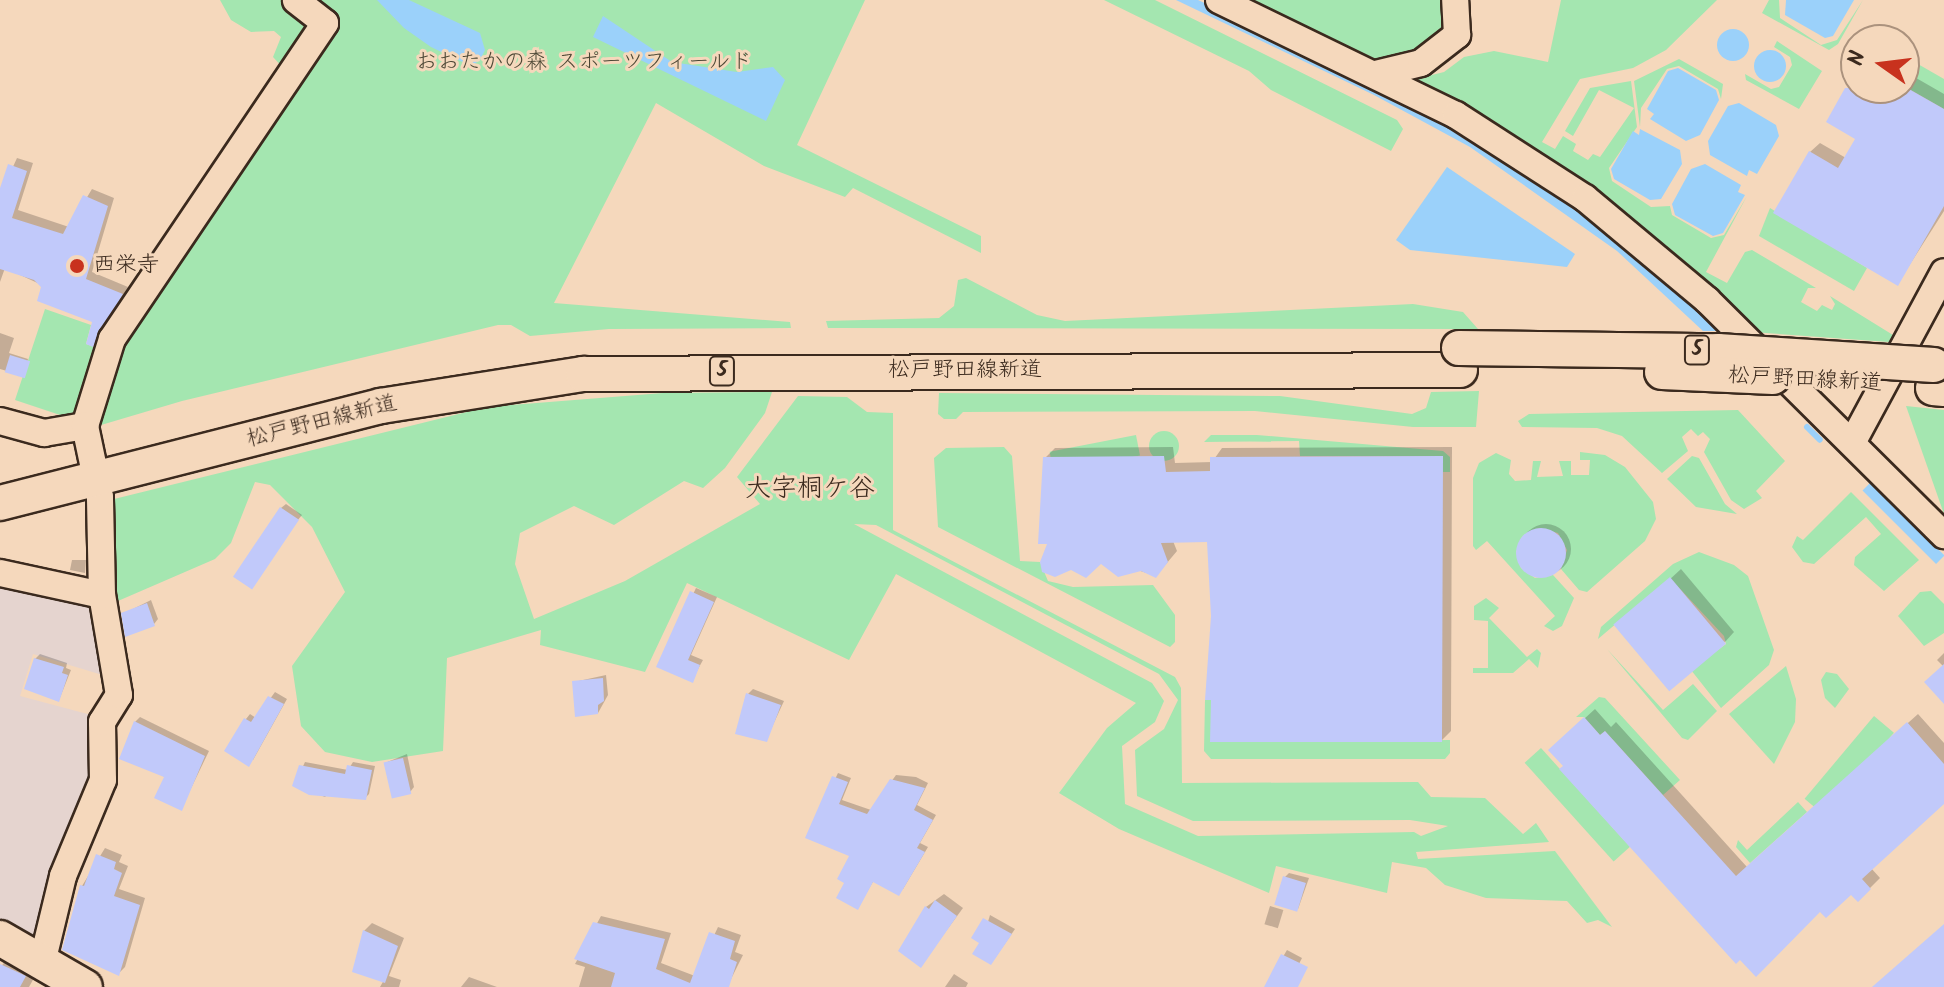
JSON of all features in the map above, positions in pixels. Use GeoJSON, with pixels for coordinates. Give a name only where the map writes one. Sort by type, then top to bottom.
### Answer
{"type":"FeatureCollection","features":[{"type":"Feature","properties":{"kind":"main road","name":"松戸野田線新道"},"geometry":{"type":"LineString","coordinates":[[0,480],[90,454],[394,381],[586,352],[1460,359],[1718,351],[1939,377]]}},
{"type":"Feature","properties":{"kind":"main road","name":"松戸野田線新道"},"geometry":{"type":"LineString","coordinates":[[0,503],[90,454]]}},
{"type":"Feature","properties":{"kind":"main road"},"geometry":{"type":"LineString","coordinates":[[0,938],[85,987]]}},
{"type":"Feature","properties":{"kind":"street"},"geometry":{"type":"LineString","coordinates":[[42,963],[63,876],[103,780],[102,722],[119,695],[102,595],[90,454],[112,339],[325,23],[296,0]]}},
{"type":"Feature","properties":{"kind":"street"},"geometry":{"type":"LineString","coordinates":[[1219,0],[1456,115],[1585,198],[1707,300],[1944,535]]}},
{"type":"Feature","properties":{"kind":"street"},"geometry":{"type":"LineString","coordinates":[[1376,74],[1421,63],[1457,35],[1455,0]]}},
{"type":"Feature","properties":{"kind":"street"},"geometry":{"type":"LineString","coordinates":[[1852,443],[1944,272]]}},
{"type":"Feature","properties":{"kind":"street"},"geometry":{"type":"LineString","coordinates":[[0,421],[44,433],[90,454]]}},
{"type":"Feature","properties":{"kind":"street"},"geometry":{"type":"LineString","coordinates":[[0,573],[102,595]]}},
{"type":"Feature","properties":{"kind":"shaded area"},"geometry":{"type":"Polygon","coordinates":[[[0,576],[97,607],[109,677],[33,654],[20,696],[95,716],[99,773],[41,951],[0,925],[0,576]]]}},
{"type":"Feature","properties":{"kind":"green space"},"geometry":{"type":"Polygon","coordinates":[[[220,0],[286,0],[313,20],[285,70],[273,57],[281,37],[274,31],[251,32],[231,20],[220,0]]]}},
{"type":"Feature","properties":{"kind":"green space","name":"おおたかの森 スポーツフィールド"},"geometry":{"type":"Polygon","coordinates":[[[306,0],[865,0],[797,145],[981,236],[981,253],[853,188],[845,197],[764,166],[656,103],[554,303],[790,322],[791,328],[609,329],[530,336],[511,325],[498,325],[182,401],[91,428],[116,351],[332,20],[306,0]]]}},
{"type":"Feature","properties":{"kind":"green space"},"geometry":{"type":"Polygon","coordinates":[[[1104,0],[1155,0],[1397,120],[1403,129],[1391,151],[1271,90],[1249,71],[1104,0]]]}},
{"type":"Feature","properties":{"kind":"green space"},"geometry":{"type":"Polygon","coordinates":[[[1239,0],[1449,0],[1450,31],[1415,60],[1377,64],[1239,0]]]}},
{"type":"Feature","properties":{"kind":"green space"},"geometry":{"type":"Polygon","coordinates":[[[1561,0],[1717,0],[1666,50],[1633,68],[1580,79],[1542,142],[1555,149],[1563,136],[1576,144],[1573,151],[1588,160],[1593,154],[1600,157],[1634,108],[1599,90],[1573,136],[1565,131],[1590,88],[1631,81],[1637,127],[1609,168],[1612,181],[1651,207],[1670,206],[1672,215],[1711,238],[1724,235],[1747,196],[1706,272],[1727,283],[1745,252],[1752,250],[1816,288],[1808,288],[1801,302],[1817,311],[1822,305],[1832,310],[1835,304],[1830,296],[1893,335],[1889,342],[1752,332],[1412,80],[1444,72],[1464,57],[1494,51],[1548,62],[1561,0]]]}},
{"type":"Feature","properties":{"kind":"green space"},"geometry":{"type":"Polygon","coordinates":[[[1769,0],[1779,0],[1780,18],[1821,45],[1837,40],[1840,35],[1840,40],[1829,50],[1762,13],[1769,0]]]}},
{"type":"Feature","properties":{"kind":"green space"},"geometry":{"type":"Polygon","coordinates":[[[1777,41],[1822,71],[1799,109],[1746,80],[1745,74],[1771,89],[1779,87],[1792,65],[1790,57],[1774,47],[1777,41]]]}},
{"type":"Feature","properties":{"kind":"green space"},"geometry":{"type":"Polygon","coordinates":[[[1679,59],[1723,84],[1721,99],[1718,89],[1679,66],[1667,69],[1641,108],[1640,127],[1634,81],[1679,59]]]}},
{"type":"Feature","properties":{"kind":"green space"},"geometry":{"type":"Polygon","coordinates":[[[1920,65],[1944,79],[1944,109],[1920,95],[1920,65]]]}},
{"type":"Feature","properties":{"kind":"green space"},"geometry":{"type":"Polygon","coordinates":[[[1770,208],[1867,268],[1854,291],[1759,236],[1770,208]]]}},
{"type":"Feature","properties":{"kind":"green space"},"geometry":{"type":"Polygon","coordinates":[[[966,278],[1037,315],[1065,321],[1413,304],[1463,312],[1478,329],[828,328],[826,321],[939,318],[954,306],[958,280],[966,278]]]}},
{"type":"Feature","properties":{"kind":"green space"},"geometry":{"type":"Polygon","coordinates":[[[45,309],[91,325],[86,344],[98,348],[75,420],[15,400],[45,309]]]}},
{"type":"Feature","properties":{"kind":"green space"},"geometry":{"type":"Polygon","coordinates":[[[1479,391],[1476,427],[1413,427],[1255,411],[963,412],[956,419],[944,419],[938,414],[939,393],[1280,396],[1412,414],[1426,408],[1431,392],[1479,391]]]}},
{"type":"Feature","properties":{"kind":"green space"},"geometry":{"type":"Polygon","coordinates":[[[772,392],[765,413],[725,468],[703,488],[684,481],[614,525],[574,506],[520,533],[515,564],[534,619],[625,581],[760,504],[737,477],[798,396],[847,397],[867,412],[893,413],[893,530],[1175,677],[1181,688],[1182,783],[1418,782],[1431,797],[1485,798],[1523,834],[1536,823],[1549,842],[1416,852],[1418,859],[1555,851],[1612,927],[1598,920],[1587,923],[1567,901],[1486,898],[1445,885],[1426,868],[1392,862],[1387,893],[1276,866],[1269,893],[1119,829],[1059,793],[1107,728],[1136,703],[896,574],[849,660],[687,583],[645,672],[540,645],[541,630],[447,658],[443,751],[372,762],[325,752],[301,726],[292,666],[345,592],[312,527],[270,485],[255,482],[231,543],[215,559],[111,604],[106,501],[487,407],[663,393],[772,392]],[[854,524],[1152,683],[1164,701],[1155,722],[1122,746],[1125,804],[1198,836],[1414,832],[1421,836],[1448,826],[1410,820],[1193,821],[1137,796],[1135,750],[1164,729],[1178,700],[1159,674],[876,525],[854,524]]]}},
{"type":"Feature","properties":{"kind":"green space"},"geometry":{"type":"Polygon","coordinates":[[[1906,406],[1944,410],[1944,514],[1906,406]]]}},
{"type":"Feature","properties":{"kind":"green space"},"geometry":{"type":"Polygon","coordinates":[[[1738,410],[1785,461],[1756,491],[1762,498],[1744,509],[1731,500],[1704,452],[1710,439],[1703,432],[1698,436],[1691,429],[1682,437],[1688,451],[1662,473],[1622,436],[1597,428],[1522,427],[1518,421],[1529,414],[1738,410]]]}},
{"type":"Feature","properties":{"kind":"green space"},"geometry":{"type":"Polygon","coordinates":[[[1164,431],[1175,435],[1179,446],[1175,457],[1164,461],[1153,457],[1149,446],[1153,435],[1164,431]]]}},
{"type":"Feature","properties":{"kind":"green space"},"geometry":{"type":"Polygon","coordinates":[[[1136,435],[1140,456],[1054,472],[1050,452],[1136,435]]]}},
{"type":"Feature","properties":{"kind":"green space"},"geometry":{"type":"Polygon","coordinates":[[[1211,435],[1257,435],[1443,451],[1450,457],[1450,472],[1443,472],[1442,456],[1300,456],[1299,441],[1204,442],[1211,435]]]}},
{"type":"Feature","properties":{"kind":"green space"},"geometry":{"type":"Polygon","coordinates":[[[1004,447],[1012,456],[1020,561],[1040,562],[1048,581],[1073,587],[1153,585],[1175,615],[1175,642],[1170,647],[938,527],[934,458],[946,448],[1004,447]]]}},
{"type":"Feature","properties":{"kind":"green space"},"geometry":{"type":"Polygon","coordinates":[[[1580,452],[1605,455],[1625,467],[1653,502],[1656,519],[1645,541],[1587,592],[1579,590],[1561,569],[1567,550],[1558,533],[1539,528],[1522,537],[1516,552],[1521,568],[1535,578],[1553,575],[1574,598],[1562,626],[1553,631],[1544,626],[1555,616],[1487,541],[1476,550],[1473,546],[1473,478],[1479,463],[1496,453],[1511,460],[1509,474],[1515,481],[1531,480],[1533,461],[1541,461],[1537,477],[1563,476],[1559,461],[1571,461],[1571,475],[1589,475],[1590,460],[1580,460],[1580,452]]]}},
{"type":"Feature","properties":{"kind":"green space"},"geometry":{"type":"Polygon","coordinates":[[[1692,456],[1699,458],[1725,504],[1737,514],[1696,507],[1667,479],[1692,456]]]}},
{"type":"Feature","properties":{"kind":"green space"},"geometry":{"type":"Polygon","coordinates":[[[1851,492],[1919,560],[1884,591],[1854,565],[1855,557],[1881,534],[1866,517],[1814,564],[1803,562],[1792,547],[1797,536],[1803,540],[1851,492]]]}},
{"type":"Feature","properties":{"kind":"green space"},"geometry":{"type":"Polygon","coordinates":[[[1699,552],[1734,565],[1748,576],[1774,650],[1769,665],[1721,708],[1691,670],[1726,644],[1724,636],[1670,578],[1598,639],[1601,627],[1673,564],[1699,552]]]}},
{"type":"Feature","properties":{"kind":"green space"},"geometry":{"type":"Polygon","coordinates":[[[1931,591],[1944,604],[1944,633],[1924,646],[1898,616],[1920,592],[1931,591]]]}},
{"type":"Feature","properties":{"kind":"green space"},"geometry":{"type":"Polygon","coordinates":[[[1486,598],[1499,608],[1489,618],[1527,657],[1537,649],[1541,653],[1538,668],[1529,659],[1513,673],[1473,673],[1473,668],[1488,668],[1488,621],[1474,620],[1474,606],[1486,598]]]}},
{"type":"Feature","properties":{"kind":"green space"},"geometry":{"type":"Polygon","coordinates":[[[1607,649],[1663,710],[1693,684],[1717,711],[1688,740],[1682,738],[1607,649]]]}},
{"type":"Feature","properties":{"kind":"green space"},"geometry":{"type":"Polygon","coordinates":[[[1786,666],[1796,699],[1795,722],[1774,764],[1729,714],[1786,666]]]}},
{"type":"Feature","properties":{"kind":"green space"},"geometry":{"type":"Polygon","coordinates":[[[1826,672],[1837,674],[1849,689],[1835,708],[1825,698],[1821,680],[1826,672]]]}},
{"type":"Feature","properties":{"kind":"green space"},"geometry":{"type":"Polygon","coordinates":[[[1599,697],[1605,698],[1680,780],[1663,795],[1605,731],[1600,735],[1584,717],[1576,717],[1599,697]]]}},
{"type":"Feature","properties":{"kind":"green space"},"geometry":{"type":"Polygon","coordinates":[[[1205,700],[1211,700],[1211,742],[1450,740],[1450,753],[1445,759],[1211,759],[1204,751],[1205,700]]]}},
{"type":"Feature","properties":{"kind":"green space"},"geometry":{"type":"Polygon","coordinates":[[[1874,716],[1894,733],[1824,815],[1805,799],[1874,716]]]}},
{"type":"Feature","properties":{"kind":"green space"},"geometry":{"type":"Polygon","coordinates":[[[1541,748],[1630,847],[1614,862],[1525,763],[1541,748]]]}},
{"type":"Feature","properties":{"kind":"green space"},"geometry":{"type":"Polygon","coordinates":[[[1798,802],[1807,812],[1750,863],[1736,847],[1738,840],[1747,850],[1798,802]]]}},
{"type":"Feature","properties":{"kind":"water"},"geometry":{"type":"Polygon","coordinates":[[[377,0],[409,0],[480,33],[485,50],[480,60],[471,66],[431,47],[404,28],[377,0]]]}},
{"type":"Feature","properties":{"kind":"water"},"geometry":{"type":"Polygon","coordinates":[[[1176,0],[1198,0],[1292,43],[1474,139],[1623,244],[1721,331],[1703,331],[1617,251],[1470,147],[1374,95],[1176,0]]]}},
{"type":"Feature","properties":{"kind":"water"},"geometry":{"type":"Polygon","coordinates":[[[1786,0],[1854,0],[1833,36],[1825,38],[1785,15],[1786,0]]]}},
{"type":"Feature","properties":{"kind":"water"},"geometry":{"type":"Polygon","coordinates":[[[603,16],[672,62],[737,72],[773,67],[785,80],[766,121],[593,37],[603,16]]]}},
{"type":"Feature","properties":{"kind":"water"},"geometry":{"type":"Polygon","coordinates":[[[1733,29],[1744,34],[1749,45],[1744,56],[1733,61],[1722,56],[1717,45],[1722,34],[1733,29]]]}},
{"type":"Feature","properties":{"kind":"water"},"geometry":{"type":"Polygon","coordinates":[[[1770,50],[1781,55],[1786,66],[1781,77],[1770,82],[1759,77],[1754,66],[1759,55],[1770,50]]]}},
{"type":"Feature","properties":{"kind":"water"},"geometry":{"type":"Polygon","coordinates":[[[1678,68],[1716,90],[1719,100],[1700,135],[1686,141],[1650,119],[1654,114],[1647,109],[1668,71],[1678,68]]]}},
{"type":"Feature","properties":{"kind":"water"},"geometry":{"type":"Polygon","coordinates":[[[1739,103],[1776,125],[1779,136],[1757,174],[1749,170],[1747,176],[1710,155],[1708,141],[1728,106],[1739,103]]]}},
{"type":"Feature","properties":{"kind":"water"},"geometry":{"type":"Polygon","coordinates":[[[1640,129],[1680,150],[1682,164],[1661,199],[1650,200],[1614,179],[1611,169],[1633,131],[1639,135],[1640,129]]]}},
{"type":"Feature","properties":{"kind":"water"},"geometry":{"type":"Polygon","coordinates":[[[1705,164],[1741,185],[1738,192],[1745,195],[1723,233],[1713,236],[1675,215],[1672,204],[1691,169],[1705,164]]]}},
{"type":"Feature","properties":{"kind":"water"},"geometry":{"type":"Polygon","coordinates":[[[1447,167],[1575,254],[1567,267],[1410,250],[1396,240],[1447,167]]]}},
{"type":"Feature","properties":{"kind":"water"},"geometry":{"type":"Polygon","coordinates":[[[1871,482],[1944,555],[1936,564],[1863,490],[1871,482]]]}},
{"type":"Feature","properties":{"kind":"building"},"geometry":{"type":"Polygon","coordinates":[[[1920,95],[1944,109],[1944,206],[1898,286],[1773,213],[1809,151],[1838,168],[1855,139],[1826,122],[1840,97],[1840,104],[1920,104],[1920,95]]]}},
{"type":"Feature","properties":{"kind":"building"},"geometry":{"type":"Polygon","coordinates":[[[8,164],[27,171],[12,218],[63,234],[83,195],[108,206],[86,279],[123,294],[93,347],[86,344],[92,322],[37,301],[41,287],[34,280],[0,269],[0,188],[8,164]]]}},
{"type":"Feature","properties":{"kind":"building"},"geometry":{"type":"Polygon","coordinates":[[[10,355],[30,361],[25,378],[5,372],[10,355]]]}},
{"type":"Feature","properties":{"kind":"building"},"geometry":{"type":"Polygon","coordinates":[[[1164,456],[1166,472],[1210,471],[1210,457],[1443,456],[1442,742],[1210,742],[1211,700],[1205,700],[1211,616],[1207,542],[1161,543],[1168,562],[1156,578],[1141,571],[1118,577],[1101,564],[1086,578],[1071,570],[1055,577],[1042,572],[1040,562],[1047,544],[1038,544],[1043,457],[1164,456]]]}},
{"type":"Feature","properties":{"kind":"building"},"geometry":{"type":"Polygon","coordinates":[[[280,507],[299,520],[252,590],[233,577],[280,507]]]}},
{"type":"Feature","properties":{"kind":"building"},"geometry":{"type":"Polygon","coordinates":[[[1541,528],[1559,535],[1566,553],[1559,571],[1541,578],[1523,571],[1516,553],[1523,535],[1541,528]]]}},
{"type":"Feature","properties":{"kind":"building"},"geometry":{"type":"Polygon","coordinates":[[[1670,577],[1726,644],[1669,691],[1613,625],[1670,577]]]}},
{"type":"Feature","properties":{"kind":"building"},"geometry":{"type":"Polygon","coordinates":[[[690,591],[714,602],[688,660],[700,665],[693,683],[656,667],[690,591]]]}},
{"type":"Feature","properties":{"kind":"building"},"geometry":{"type":"Polygon","coordinates":[[[147,603],[155,626],[125,637],[121,613],[147,603]]]}},
{"type":"Feature","properties":{"kind":"building"},"geometry":{"type":"Polygon","coordinates":[[[34,658],[64,667],[62,673],[68,675],[59,702],[24,689],[34,658]]]}},
{"type":"Feature","properties":{"kind":"building"},"geometry":{"type":"Polygon","coordinates":[[[1944,664],[1944,704],[1924,682],[1944,664]]]}},
{"type":"Feature","properties":{"kind":"building"},"geometry":{"type":"Polygon","coordinates":[[[603,678],[604,701],[598,705],[598,714],[575,717],[572,681],[603,678]]]}},
{"type":"Feature","properties":{"kind":"building"},"geometry":{"type":"Polygon","coordinates":[[[746,693],[781,705],[767,742],[735,734],[746,693]]]}},
{"type":"Feature","properties":{"kind":"building"},"geometry":{"type":"Polygon","coordinates":[[[268,696],[284,704],[249,767],[224,751],[244,718],[251,722],[268,696]]]}},
{"type":"Feature","properties":{"kind":"building"},"geometry":{"type":"Polygon","coordinates":[[[1584,717],[1600,735],[1605,731],[1736,876],[1907,722],[1944,764],[1944,804],[1862,879],[1871,889],[1858,902],[1851,895],[1826,918],[1820,912],[1756,977],[1740,960],[1736,964],[1559,769],[1563,766],[1548,750],[1584,717]]]}},
{"type":"Feature","properties":{"kind":"building"},"geometry":{"type":"Polygon","coordinates":[[[134,721],[205,756],[182,811],[154,798],[164,777],[119,759],[134,721]]]}},
{"type":"Feature","properties":{"kind":"building"},"geometry":{"type":"Polygon","coordinates":[[[403,758],[411,794],[392,799],[384,762],[403,758]]]}},
{"type":"Feature","properties":{"kind":"building"},"geometry":{"type":"Polygon","coordinates":[[[299,765],[345,774],[347,765],[372,770],[366,800],[309,795],[292,786],[299,765]]]}},
{"type":"Feature","properties":{"kind":"building"},"geometry":{"type":"Polygon","coordinates":[[[832,776],[848,782],[839,804],[867,814],[890,779],[925,788],[914,810],[933,820],[917,848],[925,852],[899,896],[873,882],[858,910],[836,898],[844,883],[837,879],[849,856],[805,838],[832,776]]]}},
{"type":"Feature","properties":{"kind":"building"},"geometry":{"type":"Polygon","coordinates":[[[96,854],[116,862],[114,869],[122,873],[114,896],[140,905],[119,976],[62,950],[80,885],[84,886],[96,854]]]}},
{"type":"Feature","properties":{"kind":"building"},"geometry":{"type":"Polygon","coordinates":[[[1283,876],[1306,883],[1297,912],[1274,905],[1283,876]]]}},
{"type":"Feature","properties":{"kind":"building"},"geometry":{"type":"Polygon","coordinates":[[[935,900],[957,916],[921,968],[898,951],[925,906],[929,909],[935,900]]]}},
{"type":"Feature","properties":{"kind":"building"},"geometry":{"type":"Polygon","coordinates":[[[983,918],[1012,934],[991,965],[972,954],[979,943],[971,938],[983,918]]]}},
{"type":"Feature","properties":{"kind":"building"},"geometry":{"type":"Polygon","coordinates":[[[593,922],[665,939],[656,969],[690,983],[709,932],[735,941],[730,959],[737,962],[729,987],[611,987],[615,973],[574,959],[593,922]]]}},
{"type":"Feature","properties":{"kind":"building"},"geometry":{"type":"Polygon","coordinates":[[[1944,924],[1944,987],[1872,987],[1944,924]]]}},
{"type":"Feature","properties":{"kind":"building"},"geometry":{"type":"Polygon","coordinates":[[[363,930],[398,946],[385,983],[352,972],[363,930]]]}},
{"type":"Feature","properties":{"kind":"building"},"geometry":{"type":"Polygon","coordinates":[[[1281,954],[1308,967],[1298,987],[1264,987],[1281,954]]]}},
{"type":"Feature","properties":{"kind":"building"},"geometry":{"type":"Polygon","coordinates":[[[0,964],[26,976],[20,987],[0,987],[0,964]]]}},
{"type":"Feature","properties":{"kind":"waterway"},"geometry":{"type":"LineString","coordinates":[[1807,427],[1820,440]]}},
{"type":"Feature","properties":{"kind":"place","name":"西栄寺"},"geometry":{"type":"Point","coordinates":[77,266]}},
{"type":"Feature","properties":{"kind":"district","name":"大字桐ケ谷"},"geometry":{"type":"Point","coordinates":[810,490]}}]}
